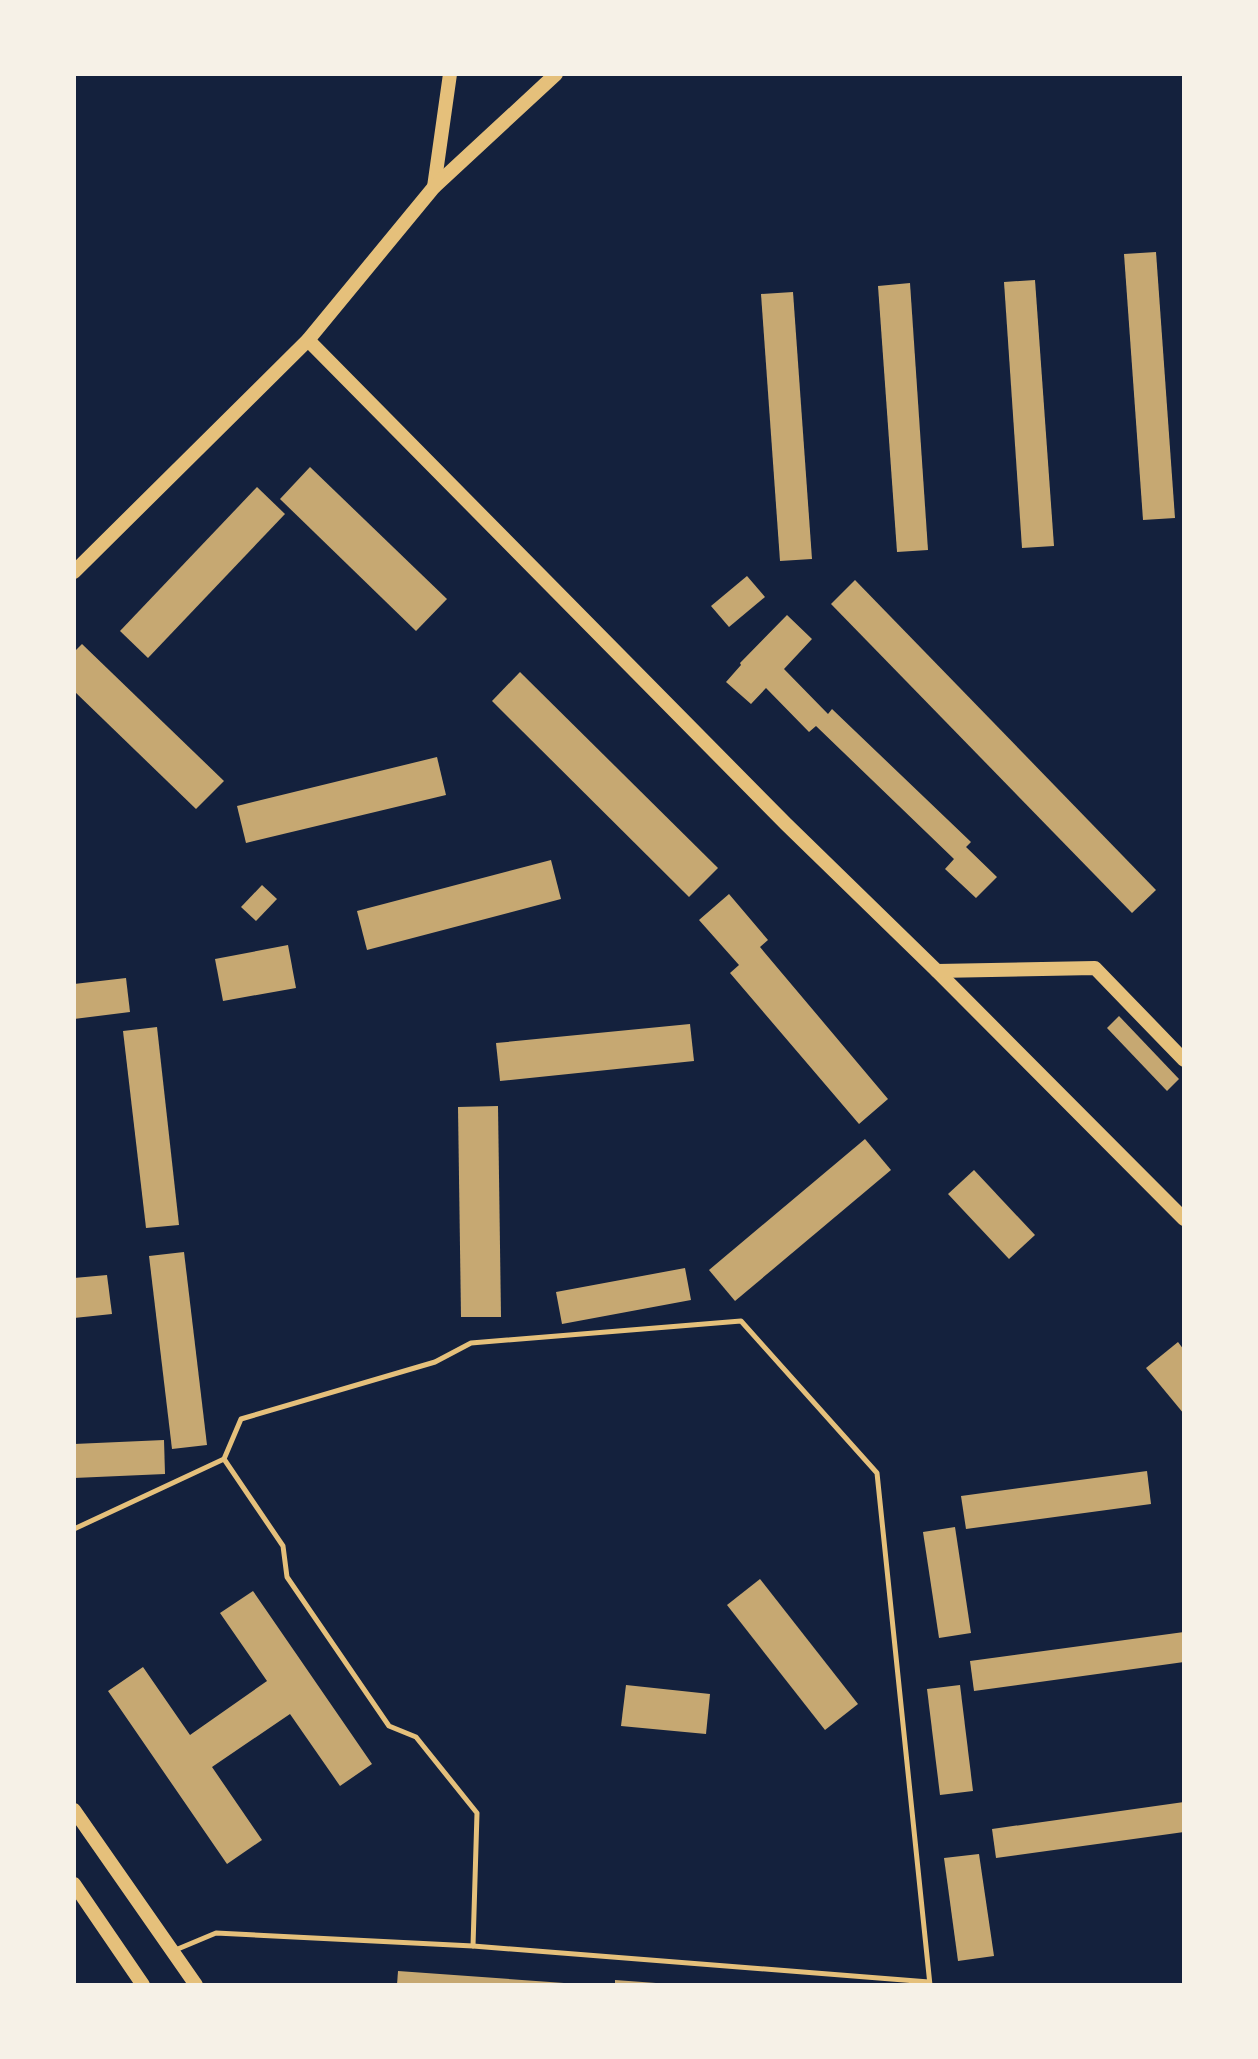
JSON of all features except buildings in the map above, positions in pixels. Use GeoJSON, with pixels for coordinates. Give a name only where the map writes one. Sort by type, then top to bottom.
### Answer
{"type":"FeatureCollection","features":[{"type":"Feature","properties":{"kind":"street"},"geometry":{"type":"LineString","coordinates":[[434,187],[450,74]]}},
{"type":"Feature","properties":{"kind":"street"},"geometry":{"type":"LineString","coordinates":[[74,572],[308,340],[434,187],[556,74]]}},
{"type":"Feature","properties":{"kind":"street"},"geometry":{"type":"LineString","coordinates":[[308,340],[786,824],[1184,1219]]}},
{"type":"Feature","properties":{"kind":"street"},"geometry":{"type":"LineString","coordinates":[[937,971],[1095,968],[1184,1060]]}},
{"type":"Feature","properties":{"kind":"street"},"geometry":{"type":"LineString","coordinates":[[74,1810],[196,1985]]}},
{"type":"Feature","properties":{"kind":"street"},"geometry":{"type":"LineString","coordinates":[[74,1884],[143,1985]]}},
{"type":"Feature","properties":{"kind":"lane"},"geometry":{"type":"LineString","coordinates":[[74,1529],[224,1459],[241,1419],[435,1362],[471,1343],[741,1321],[877,1473],[929,1983],[473,1946],[216,1933],[172,1951]]}},
{"type":"Feature","properties":{"kind":"lane"},"geometry":{"type":"LineString","coordinates":[[224,1459],[283,1546],[287,1577],[389,1726],[416,1737],[477,1813],[473,1946]]}}]}
